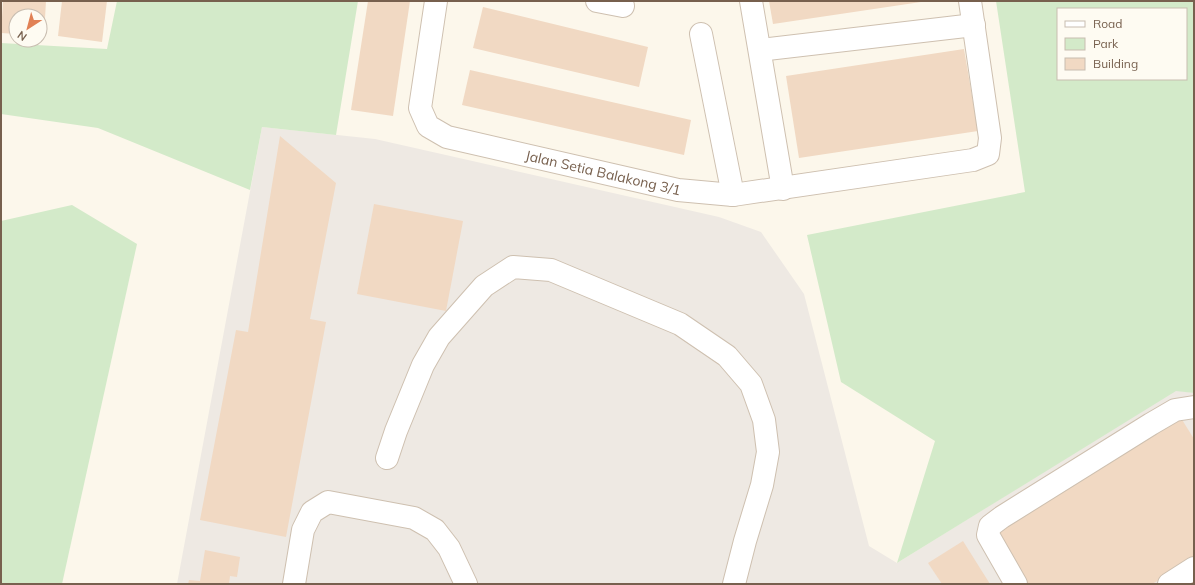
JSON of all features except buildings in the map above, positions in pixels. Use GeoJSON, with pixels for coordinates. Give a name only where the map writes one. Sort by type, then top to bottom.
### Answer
{"type":"FeatureCollection","features":[{"type":"Feature","properties":{"kind":"street","name":"Jalan Setia Balakong 3/1"},"geometry":{"type":"LineString","coordinates":[[436,1],[420,108],[428,126],[447,137],[678,190],[734,195],[973,160],[988,154],[990,138],[974,25]]}},
{"type":"Feature","properties":{"kind":"street"},"geometry":{"type":"LineString","coordinates":[[597,1],[623,6]]}},
{"type":"Feature","properties":{"kind":"street"},"geometry":{"type":"LineString","coordinates":[[751,1],[783,189]]}},
{"type":"Feature","properties":{"kind":"street"},"geometry":{"type":"LineString","coordinates":[[760,50],[974,25],[970,1]]}},
{"type":"Feature","properties":{"kind":"street"},"geometry":{"type":"LineString","coordinates":[[701,34],[734,195]]}},
{"type":"Feature","properties":{"kind":"street"},"geometry":{"type":"LineString","coordinates":[[387,458],[396,431],[423,365],[440,337],[484,286],[513,267],[551,270],[680,324],[727,356],[751,384],[764,420],[768,452],[762,485],[734,584]]}},
{"type":"Feature","properties":{"kind":"street"},"geometry":{"type":"LineString","coordinates":[[1016,584],[988,535],[990,526],[1002,517],[1175,410],[1194,407]]}},
{"type":"Feature","properties":{"kind":"street"},"geometry":{"type":"LineString","coordinates":[[294,584],[303,530],[312,512],[328,502],[414,518],[435,530],[448,548],[466,584]]}},
{"type":"Feature","properties":{"kind":"street"},"geometry":{"type":"LineString","coordinates":[[1169,584],[1194,568]]}},
{"type":"Feature","properties":{"kind":"shaded area"},"geometry":{"type":"Polygon","coordinates":[[[262,127],[375,139],[719,217],[761,232],[804,294],[869,546],[897,563],[1176,390],[1194,393],[1194,584],[177,584],[262,127]]]}},
{"type":"Feature","properties":{"kind":"green space"},"geometry":{"type":"Polygon","coordinates":[[[117,1],[358,1],[336,135],[262,127],[250,190],[98,128],[1,114],[1,43],[8,43],[8,48],[48,48],[48,46],[107,49],[117,1]]]}},
{"type":"Feature","properties":{"kind":"green space"},"geometry":{"type":"Polygon","coordinates":[[[996,1],[1194,1],[1194,393],[1176,391],[897,563],[935,441],[841,382],[807,235],[1025,192],[996,1]]]}},
{"type":"Feature","properties":{"kind":"green space"},"geometry":{"type":"Polygon","coordinates":[[[72,205],[137,244],[62,584],[1,584],[1,221],[72,205]]]}}]}
